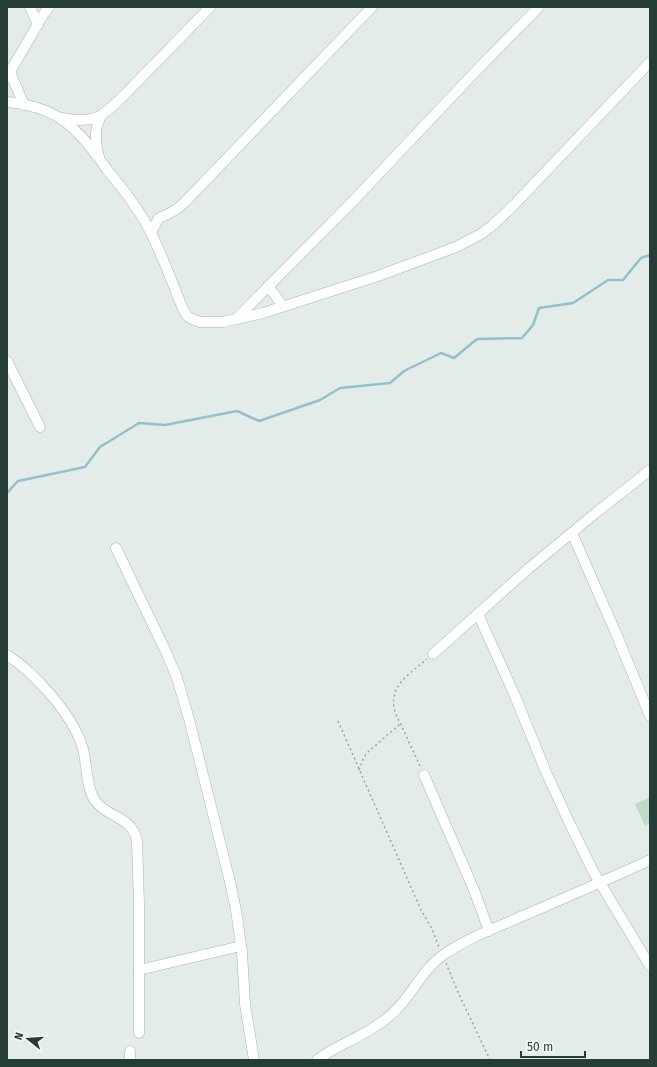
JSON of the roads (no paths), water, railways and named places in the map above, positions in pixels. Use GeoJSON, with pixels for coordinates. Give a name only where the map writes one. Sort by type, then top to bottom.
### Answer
{"type":"FeatureCollection","features":[{"type":"Feature","properties":{"kind":"street"},"geometry":{"type":"LineString","coordinates":[[30,7],[38,25]]}},
{"type":"Feature","properties":{"kind":"street"},"geometry":{"type":"LineString","coordinates":[[24,105],[8,75],[49,7]]}},
{"type":"Feature","properties":{"kind":"street"},"geometry":{"type":"LineString","coordinates":[[99,158],[96,133],[97,123],[101,116],[118,101],[210,7]]}},
{"type":"Feature","properties":{"kind":"street"},"geometry":{"type":"LineString","coordinates":[[142,216],[159,218],[177,209],[185,202],[372,7]]}},
{"type":"Feature","properties":{"kind":"street"},"geometry":{"type":"LineString","coordinates":[[236,319],[539,7]]}},
{"type":"Feature","properties":{"kind":"street"},"geometry":{"type":"LineString","coordinates":[[7,102],[34,107],[56,116],[71,126],[99,158],[128,195],[142,216],[151,232],[187,316],[200,322],[223,322],[263,313],[385,273],[468,242],[494,225],[650,62]]}},
{"type":"Feature","properties":{"kind":"street"},"geometry":{"type":"LineString","coordinates":[[56,116],[68,119],[87,120],[101,116]]}},
{"type":"Feature","properties":{"kind":"street"},"geometry":{"type":"LineString","coordinates":[[151,232],[159,218]]}},
{"type":"Feature","properties":{"kind":"street"},"geometry":{"type":"LineString","coordinates":[[268,286],[283,306]]}},
{"type":"Feature","properties":{"kind":"street"},"geometry":{"type":"LineString","coordinates":[[7,361],[40,427]]}},
{"type":"Feature","properties":{"kind":"street"},"geometry":{"type":"LineString","coordinates":[[433,654],[528,569],[650,470]]}},
{"type":"Feature","properties":{"kind":"street"},"geometry":{"type":"LineString","coordinates":[[572,533],[650,716]]}},
{"type":"Feature","properties":{"kind":"street"},"geometry":{"type":"LineString","coordinates":[[116,548],[160,640],[177,678],[183,697],[236,910],[241,946],[245,1004],[254,1060]]}},
{"type":"Feature","properties":{"kind":"street"},"geometry":{"type":"LineString","coordinates":[[478,614],[569,822],[593,871],[650,966]]}},
{"type":"Feature","properties":{"kind":"street"},"geometry":{"type":"LineString","coordinates":[[7,655],[31,673],[61,708],[73,726],[82,746],[90,789],[94,799],[104,809],[123,820],[132,828],[137,840],[139,904],[139,1033]]}},
{"type":"Feature","properties":{"kind":"street"},"geometry":{"type":"LineString","coordinates":[[424,775],[474,890],[489,931]]}},
{"type":"Feature","properties":{"kind":"street"},"geometry":{"type":"LineString","coordinates":[[317,1060],[385,1020],[400,1006],[427,970],[443,955],[489,931],[650,860]]}},
{"type":"Feature","properties":{"kind":"street"},"geometry":{"type":"LineString","coordinates":[[139,970],[241,946]]}},
{"type":"Feature","properties":{"kind":"waterway"},"geometry":{"type":"LineString","coordinates":[[7,493],[18,481],[85,467],[100,447],[139,423],[165,425],[237,411],[259,421],[320,400],[340,388],[390,383],[404,371],[441,353],[454,358],[477,339],[522,338],[533,325],[539,308],[573,303],[608,280],[623,280],[641,258],[650,255]]}}]}
